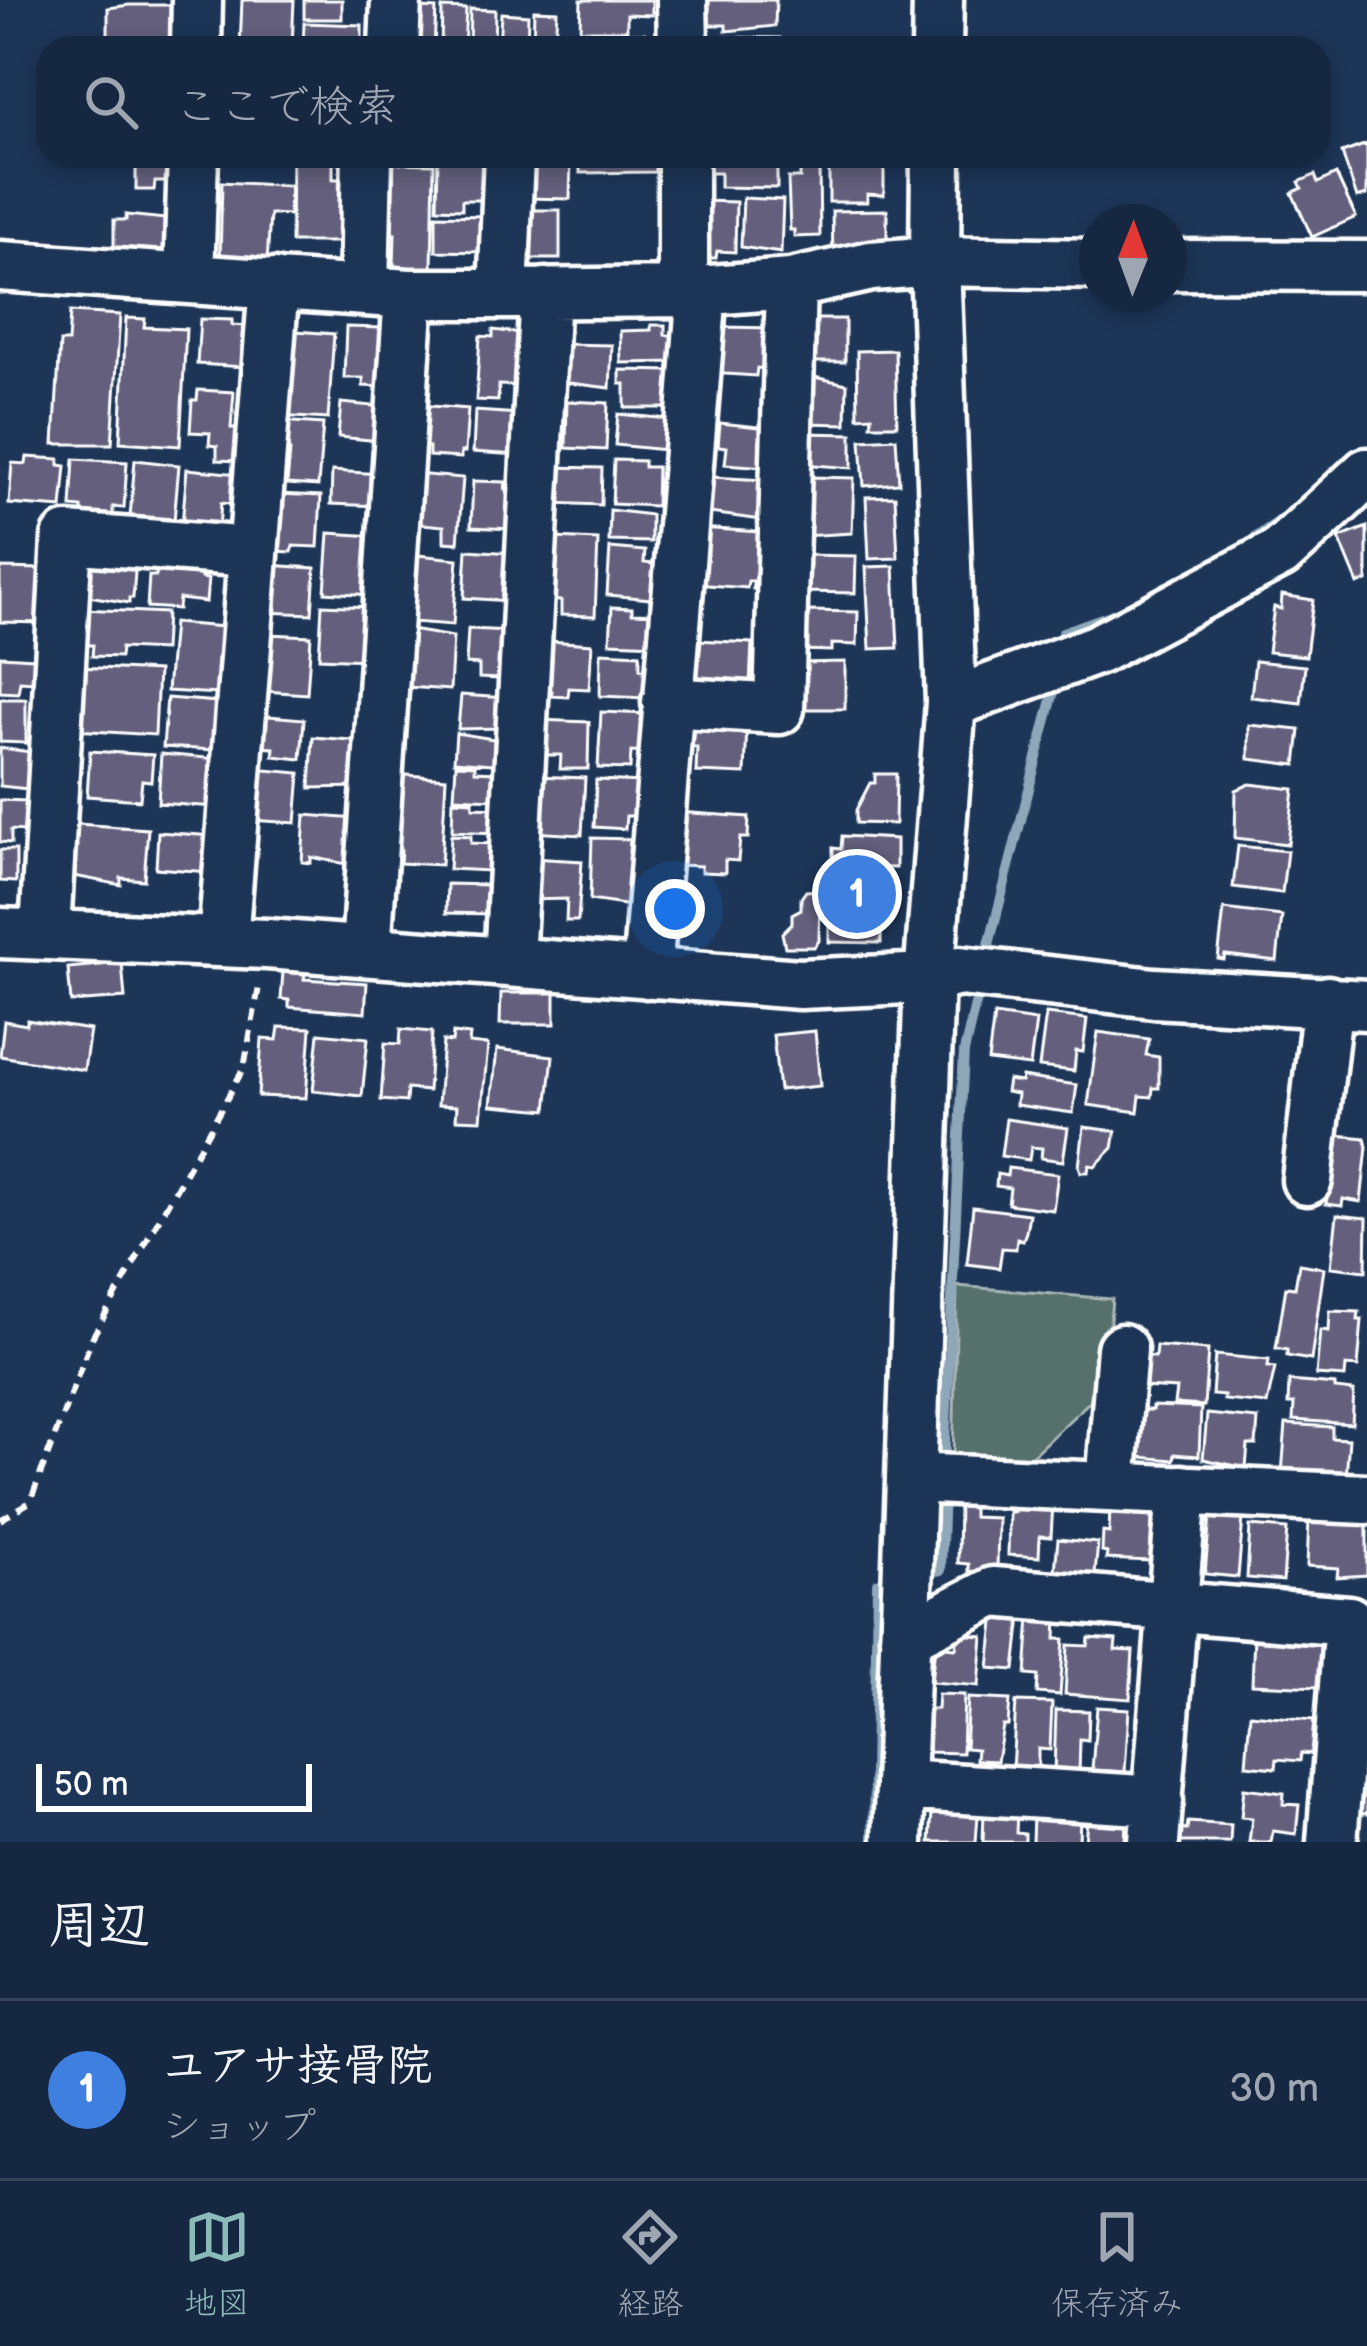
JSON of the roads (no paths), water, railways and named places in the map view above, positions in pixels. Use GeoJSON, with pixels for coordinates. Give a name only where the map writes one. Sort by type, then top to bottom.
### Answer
{"type":"FeatureCollection","features":[{"type":"Feature","properties":{"kind":"street"},"geometry":{"type":"LineString","coordinates":[[196,36],[197,0]]}},
{"type":"Feature","properties":{"kind":"street"},"geometry":{"type":"LineString","coordinates":[[394,36],[396,0]]}},
{"type":"Feature","properties":{"kind":"street"},"geometry":{"type":"LineString","coordinates":[[682,0],[682,36]]}},
{"type":"Feature","properties":{"kind":"street"},"geometry":{"type":"LineString","coordinates":[[937,36],[938,0]]}},
{"type":"Feature","properties":{"kind":"street"},"geometry":{"type":"LineString","coordinates":[[189,279],[193,168]]}},
{"type":"Feature","properties":{"kind":"street"},"geometry":{"type":"LineString","coordinates":[[366,951],[386,292],[370,168]]}},
{"type":"Feature","properties":{"kind":"street"},"geometry":{"type":"LineString","coordinates":[[509,962],[524,293],[510,168]]}},
{"type":"Feature","properties":{"kind":"street"},"geometry":{"type":"LineString","coordinates":[[647,973],[693,291],[684,168]]}},
{"type":"Feature","properties":{"kind":"street"},"geometry":{"type":"LineString","coordinates":[[898,1842],[915,1478],[929,977],[951,703],[936,168]]}},
{"type":"Feature","properties":{"kind":"street"},"geometry":{"type":"LineString","coordinates":[[0,266],[386,292],[524,293],[693,291],[791,284],[871,266],[935,261],[1079,264]]}},
{"type":"Feature","properties":{"kind":"street"},"geometry":{"type":"LineString","coordinates":[[1187,265],[1367,266]]}},
{"type":"Feature","properties":{"kind":"street"},"geometry":{"type":"LineString","coordinates":[[245,943],[251,552],[274,284]]}},
{"type":"Feature","properties":{"kind":"street"},"geometry":{"type":"LineString","coordinates":[[667,702],[779,709],[791,284]]}},
{"type":"Feature","properties":{"kind":"street"},"geometry":{"type":"LineString","coordinates":[[951,703],[1099,650],[1280,553],[1367,473]]}},
{"type":"Feature","properties":{"kind":"street"},"geometry":{"type":"LineString","coordinates":[[251,552],[68,538],[23,933],[245,943],[800,984],[961,971],[1154,993],[1348,1003],[1307,1180]]}},
{"type":"Feature","properties":{"kind":"street"},"geometry":{"type":"LineString","coordinates":[[1111,1486],[1122,1349]]}},
{"type":"Feature","properties":{"kind":"street"},"geometry":{"type":"LineString","coordinates":[[915,1478],[1367,1499]]}},
{"type":"Feature","properties":{"kind":"street"},"geometry":{"type":"LineString","coordinates":[[900,1785],[1156,1821],[1182,1490]]}},
{"type":"Feature","properties":{"kind":"street"},"geometry":{"type":"LineString","coordinates":[[905,1637],[993,1592],[1349,1621],[1356,1679],[1332,1842]]}},
{"type":"Feature","properties":{"kind":"waterway"},"geometry":{"type":"LineString","coordinates":[[1241,548],[1294,510]]}},
{"type":"Feature","properties":{"kind":"waterway"},"geometry":{"type":"LineString","coordinates":[[1063,650],[1063,632],[1119,612]]}},
{"type":"Feature","properties":{"kind":"waterway"},"geometry":{"type":"LineString","coordinates":[[984,964],[1057,680]]}},
{"type":"Feature","properties":{"kind":"waterway"},"geometry":{"type":"LineString","coordinates":[[944,1465],[964,1052],[979,988]]}},
{"type":"Feature","properties":{"kind":"waterway"},"geometry":{"type":"LineString","coordinates":[[920,1574],[941,1570],[944,1490]]}},
{"type":"Feature","properties":{"kind":"waterway"},"geometry":{"type":"LineString","coordinates":[[873,1842],[877,1583],[896,1579]]}},
{"type":"Feature","properties":{"kind":"place","name":"ユアサ接骨院"},"geometry":{"type":"Point","coordinates":[857,894]}}]}
